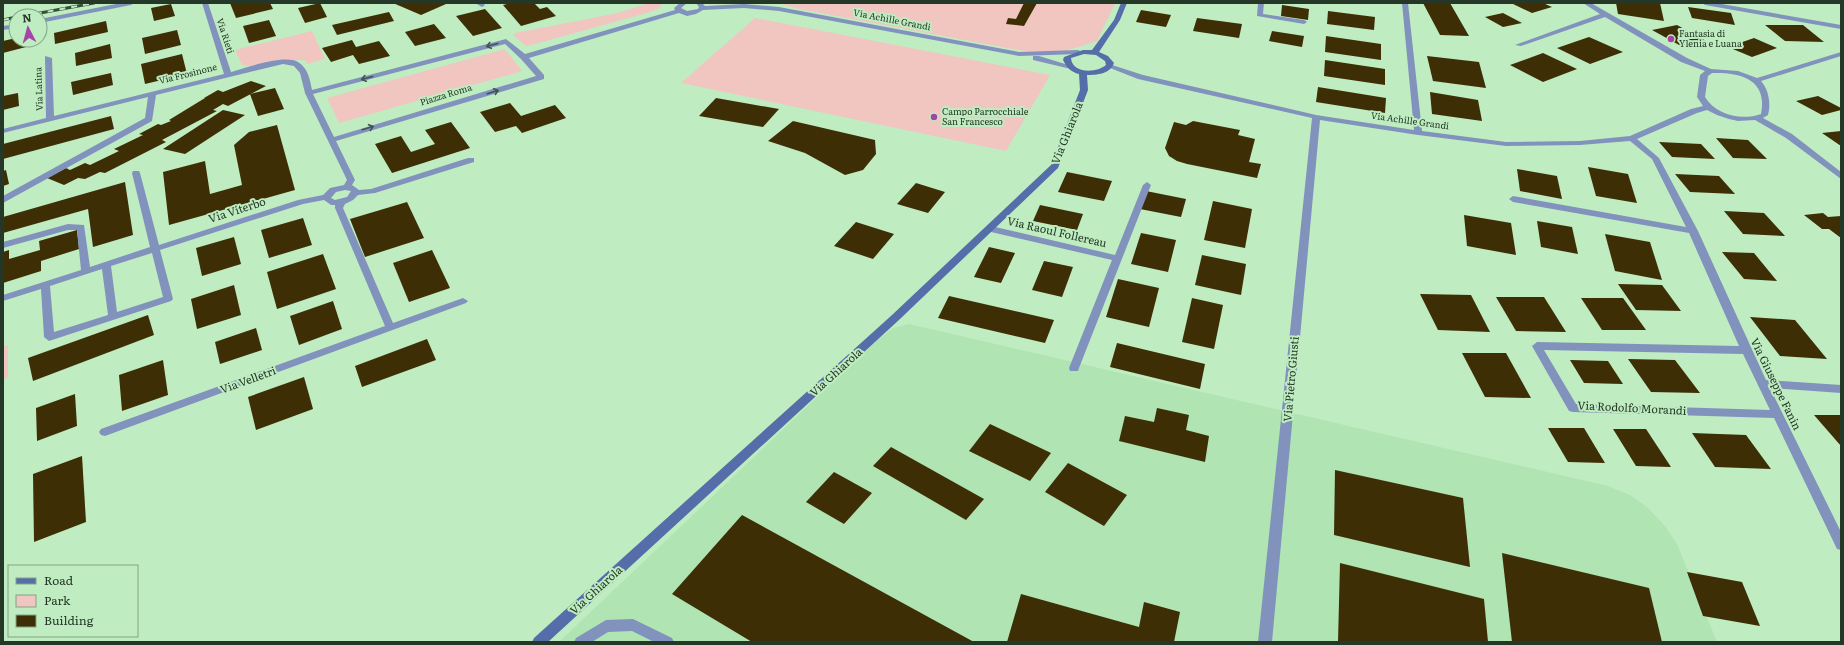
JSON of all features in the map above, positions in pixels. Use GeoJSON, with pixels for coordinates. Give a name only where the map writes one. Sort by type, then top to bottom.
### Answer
{"type":"FeatureCollection","features":[{"type":"Feature","properties":{"kind":"street"},"geometry":{"type":"LineString","coordinates":[[48,19],[131,3]]}},
{"type":"Feature","properties":{"kind":"street","name":"Via Rieti"},"geometry":{"type":"LineString","coordinates":[[205,3],[228,74]]}},
{"type":"Feature","properties":{"kind":"street"},"geometry":{"type":"LineString","coordinates":[[524,57],[679,11],[677,10],[678,6],[683,3]]}},
{"type":"Feature","properties":{"kind":"street"},"geometry":{"type":"LineString","coordinates":[[768,3],[779,9]]}},
{"type":"Feature","properties":{"kind":"street"},"geometry":{"type":"LineString","coordinates":[[1094,52],[1117,20],[1124,3]]}},
{"type":"Feature","properties":{"kind":"street"},"geometry":{"type":"LineString","coordinates":[[1261,3],[1259,15],[1304,22]]}},
{"type":"Feature","properties":{"kind":"street"},"geometry":{"type":"LineString","coordinates":[[1405,3],[1418,133]]}},
{"type":"Feature","properties":{"kind":"street"},"geometry":{"type":"LineString","coordinates":[[1586,3],[1684,60],[1710,71],[1730,72],[1755,81],[1762,86],[1766,110],[1764,115],[1758,119]]}},
{"type":"Feature","properties":{"kind":"street"},"geometry":{"type":"LineString","coordinates":[[1705,3],[1841,27]]}},
{"type":"Feature","properties":{"kind":"street","name":"Via Achille Grandi"},"geometry":{"type":"LineString","coordinates":[[679,11],[693,13],[700,6],[744,6],[779,9],[1019,54],[1078,52]]}},
{"type":"Feature","properties":{"kind":"street"},"geometry":{"type":"LineString","coordinates":[[1519,45],[1606,14]]}},
{"type":"Feature","properties":{"kind":"street","name":"Piazza Roma"},"geometry":{"type":"LineString","coordinates":[[309,93],[506,41],[524,57],[541,78],[331,140]]}},
{"type":"Feature","properties":{"kind":"street"},"geometry":{"type":"LineString","coordinates":[[1019,54],[1071,67],[1082,72],[1102,71],[1109,66],[1108,59],[1094,52],[1078,52],[1072,54],[1067,60],[1071,67]]}},
{"type":"Feature","properties":{"kind":"street"},"geometry":{"type":"LineString","coordinates":[[1755,81],[1841,54]]}},
{"type":"Feature","properties":{"kind":"street","name":"Via Latina"},"geometry":{"type":"LineString","coordinates":[[48,58],[50,119]]}},
{"type":"Feature","properties":{"kind":"street","name":"Via Frosinone"},"geometry":{"type":"LineString","coordinates":[[3,131],[228,74],[283,62],[296,64],[304,73],[309,93],[331,140]]}},
{"type":"Feature","properties":{"kind":"street","name":"Via Achille Grandi"},"geometry":{"type":"LineString","coordinates":[[1109,66],[1141,77],[1316,117],[1418,133],[1506,144],[1580,144],[1632,138],[1694,111],[1708,107]]}},
{"type":"Feature","properties":{"kind":"street"},"geometry":{"type":"LineString","coordinates":[[1710,71],[1704,75],[1701,97],[1708,107],[1732,117],[1758,119],[1789,136],[1841,176]]}},
{"type":"Feature","properties":{"kind":"street","name":"Via Ghiarola"},"geometry":{"type":"LineString","coordinates":[[539,642],[991,229],[1055,166],[1084,90],[1082,72]]}},
{"type":"Feature","properties":{"kind":"street"},"geometry":{"type":"LineString","coordinates":[[3,200],[149,119],[152,94]]}},
{"type":"Feature","properties":{"kind":"street","name":"Via Pietro Giusti"},"geometry":{"type":"LineString","coordinates":[[1265,642],[1316,117]]}},
{"type":"Feature","properties":{"kind":"street","name":"Via Giuseppe Fanin"},"geometry":{"type":"LineString","coordinates":[[1632,138],[1655,158],[1693,231],[1746,350],[1841,545]]}},
{"type":"Feature","properties":{"kind":"street"},"geometry":{"type":"LineString","coordinates":[[331,140],[351,180],[347,187],[354,189],[355,193]]}},
{"type":"Feature","properties":{"kind":"street"},"geometry":{"type":"LineString","coordinates":[[327,197],[330,202],[341,202],[350,199],[355,193],[372,191],[472,160]]}},
{"type":"Feature","properties":{"kind":"street"},"geometry":{"type":"LineString","coordinates":[[45,285],[49,337],[168,299],[136,173]]}},
{"type":"Feature","properties":{"kind":"street","name":"Via Raoul Follereau"},"geometry":{"type":"LineString","coordinates":[[1074,368],[1147,185]]}},
{"type":"Feature","properties":{"kind":"street","name":"Via Viterbo"},"geometry":{"type":"LineString","coordinates":[[3,298],[301,202],[327,197],[333,190],[347,187]]}},
{"type":"Feature","properties":{"kind":"street"},"geometry":{"type":"LineString","coordinates":[[1513,199],[1693,231]]}},
{"type":"Feature","properties":{"kind":"street"},"geometry":{"type":"LineString","coordinates":[[341,202],[339,208],[390,327]]}},
{"type":"Feature","properties":{"kind":"street"},"geometry":{"type":"LineString","coordinates":[[3,246],[68,227],[81,227],[86,272]]}},
{"type":"Feature","properties":{"kind":"street","name":"Via Raoul Follereau"},"geometry":{"type":"LineString","coordinates":[[991,229],[1117,258]]}},
{"type":"Feature","properties":{"kind":"street"},"geometry":{"type":"LineString","coordinates":[[106,265],[113,317]]}},
{"type":"Feature","properties":{"kind":"street","name":"Via Velletri"},"geometry":{"type":"LineString","coordinates":[[106,432],[463,301]]}},
{"type":"Feature","properties":{"kind":"street","name":"Via Rodolfo Morandi"},"geometry":{"type":"LineString","coordinates":[[1746,350],[1537,346],[1573,408],[1777,414]]}},
{"type":"Feature","properties":{"kind":"street"},"geometry":{"type":"LineString","coordinates":[[1763,384],[1841,389]]}},
{"type":"Feature","properties":{"kind":"street"},"geometry":{"type":"LineString","coordinates":[[581,642],[606,626],[633,625],[667,642]]}},
{"type":"Feature","properties":{"kind":"shaded area"},"geometry":{"type":"Polygon","coordinates":[[[909,324],[1608,486],[1630,495],[1647,507],[1665,526],[1677,544],[1717,642],[559,642],[875,342],[893,328],[909,324]]]}},
{"type":"Feature","properties":{"kind":"green space"},"geometry":{"type":"Polygon","coordinates":[[[648,3],[662,3],[659,8],[650,12],[526,46],[513,35],[515,33],[618,13],[648,3]]]}},
{"type":"Feature","properties":{"kind":"green space"},"geometry":{"type":"Polygon","coordinates":[[[778,3],[1115,3],[1097,41],[1062,52],[1040,54],[799,9],[778,3]]]}},
{"type":"Feature","properties":{"kind":"green space","name":"Campo Parrocchiale San Francesco"},"geometry":{"type":"Polygon","coordinates":[[[755,18],[1050,75],[1006,151],[681,83],[755,18]]]}},
{"type":"Feature","properties":{"kind":"green space"},"geometry":{"type":"Polygon","coordinates":[[[312,31],[325,59],[307,64],[305,60],[297,60],[250,66],[242,65],[235,50],[312,31]]]}},
{"type":"Feature","properties":{"kind":"green space"},"geometry":{"type":"Polygon","coordinates":[[[505,49],[522,71],[339,123],[327,98],[505,49]]]}},
{"type":"Feature","properties":{"kind":"green space"},"geometry":{"type":"Polygon","coordinates":[[[8,345],[8,377],[3,381],[3,347],[8,345]]]}},
{"type":"Feature","properties":{"kind":"building"},"geometry":{"type":"Polygon","coordinates":[[[230,3],[270,3],[273,9],[236,18],[230,3]]]}},
{"type":"Feature","properties":{"kind":"building"},"geometry":{"type":"Polygon","coordinates":[[[320,3],[327,17],[305,23],[298,8],[320,3]]]}},
{"type":"Feature","properties":{"kind":"building"},"geometry":{"type":"Polygon","coordinates":[[[393,3],[444,3],[446,4],[421,15],[393,3]]]}},
{"type":"Feature","properties":{"kind":"building"},"geometry":{"type":"Polygon","coordinates":[[[511,3],[534,3],[540,9],[547,7],[556,16],[521,26],[503,5],[511,3]]]}},
{"type":"Feature","properties":{"kind":"building"},"geometry":{"type":"Polygon","coordinates":[[[1024,3],[1037,3],[1024,26],[1006,24],[1008,18],[1016,19],[1024,3]]]}},
{"type":"Feature","properties":{"kind":"building"},"geometry":{"type":"Polygon","coordinates":[[[1423,3],[1450,3],[1469,36],[1440,35],[1423,3]]]}},
{"type":"Feature","properties":{"kind":"building"},"geometry":{"type":"Polygon","coordinates":[[[1543,3],[1552,7],[1532,13],[1513,4],[1543,3]]]}},
{"type":"Feature","properties":{"kind":"building"},"geometry":{"type":"Polygon","coordinates":[[[1616,3],[1660,3],[1664,21],[1618,14],[1616,3]]]}},
{"type":"Feature","properties":{"kind":"building"},"geometry":{"type":"Polygon","coordinates":[[[171,4],[175,16],[154,21],[151,8],[171,4]]]}},
{"type":"Feature","properties":{"kind":"building"},"geometry":{"type":"Polygon","coordinates":[[[1282,5],[1309,9],[1308,20],[1281,16],[1282,5]]]}},
{"type":"Feature","properties":{"kind":"building"},"geometry":{"type":"Polygon","coordinates":[[[1688,7],[1731,13],[1735,25],[1692,18],[1688,7]]]}},
{"type":"Feature","properties":{"kind":"building"},"geometry":{"type":"Polygon","coordinates":[[[485,9],[502,28],[473,36],[456,16],[485,9]]]}},
{"type":"Feature","properties":{"kind":"building"},"geometry":{"type":"Polygon","coordinates":[[[1141,10],[1171,15],[1166,27],[1136,22],[1141,10]]]}},
{"type":"Feature","properties":{"kind":"building"},"geometry":{"type":"Polygon","coordinates":[[[1328,11],[1375,17],[1374,30],[1327,24],[1328,11]]]}},
{"type":"Feature","properties":{"kind":"building"},"geometry":{"type":"Polygon","coordinates":[[[389,12],[394,21],[337,35],[332,25],[389,12]]]}},
{"type":"Feature","properties":{"kind":"building"},"geometry":{"type":"Polygon","coordinates":[[[1503,13],[1522,23],[1503,27],[1485,17],[1503,13]]]}},
{"type":"Feature","properties":{"kind":"building"},"geometry":{"type":"Polygon","coordinates":[[[1197,18],[1242,24],[1239,38],[1193,31],[1197,18]]]}},
{"type":"Feature","properties":{"kind":"building"},"geometry":{"type":"Polygon","coordinates":[[[269,20],[276,36],[249,43],[243,26],[269,20]]]}},
{"type":"Feature","properties":{"kind":"building"},"geometry":{"type":"Polygon","coordinates":[[[106,21],[108,32],[55,44],[54,33],[106,21]]]}},
{"type":"Feature","properties":{"kind":"building"},"geometry":{"type":"Polygon","coordinates":[[[434,24],[446,38],[415,46],[405,32],[434,24]]]}},
{"type":"Feature","properties":{"kind":"building"},"geometry":{"type":"Polygon","coordinates":[[[1677,25],[1706,41],[1681,46],[1652,30],[1677,25]]]}},
{"type":"Feature","properties":{"kind":"building"},"geometry":{"type":"Polygon","coordinates":[[[1765,25],[1803,25],[1824,42],[1785,41],[1765,25]]]}},
{"type":"Feature","properties":{"kind":"building"},"geometry":{"type":"Polygon","coordinates":[[[177,30],[181,45],[145,54],[142,38],[177,30]]]}},
{"type":"Feature","properties":{"kind":"building"},"geometry":{"type":"Polygon","coordinates":[[[1272,31],[1304,36],[1302,47],[1269,41],[1272,31]]]}},
{"type":"Feature","properties":{"kind":"building"},"geometry":{"type":"Polygon","coordinates":[[[1326,36],[1381,44],[1381,60],[1325,52],[1326,36]]]}},
{"type":"Feature","properties":{"kind":"building"},"geometry":{"type":"Polygon","coordinates":[[[1589,37],[1623,52],[1590,64],[1557,48],[1589,37]]]}},
{"type":"Feature","properties":{"kind":"building"},"geometry":{"type":"Polygon","coordinates":[[[1754,38],[1777,48],[1752,57],[1728,47],[1754,38]]]}},
{"type":"Feature","properties":{"kind":"building"},"geometry":{"type":"Polygon","coordinates":[[[8,40],[8,48],[22,48],[3,53],[3,41],[8,40]]]}},
{"type":"Feature","properties":{"kind":"building"},"geometry":{"type":"Polygon","coordinates":[[[352,40],[356,47],[379,41],[390,56],[359,64],[353,55],[331,62],[322,48],[352,40]]]}},
{"type":"Feature","properties":{"kind":"building"},"geometry":{"type":"Polygon","coordinates":[[[110,44],[112,58],[76,66],[75,53],[110,44]]]}},
{"type":"Feature","properties":{"kind":"building"},"geometry":{"type":"Polygon","coordinates":[[[1543,53],[1577,69],[1543,82],[1510,65],[1543,53]]]}},
{"type":"Feature","properties":{"kind":"building"},"geometry":{"type":"Polygon","coordinates":[[[182,54],[187,74],[145,84],[141,64],[182,54]]]}},
{"type":"Feature","properties":{"kind":"building"},"geometry":{"type":"Polygon","coordinates":[[[1427,56],[1479,62],[1486,88],[1433,81],[1427,56]]]}},
{"type":"Feature","properties":{"kind":"building"},"geometry":{"type":"Polygon","coordinates":[[[1325,60],[1385,69],[1385,85],[1324,76],[1325,60]]]}},
{"type":"Feature","properties":{"kind":"building"},"geometry":{"type":"Polygon","coordinates":[[[111,73],[113,85],[73,95],[71,82],[111,73]]]}},
{"type":"Feature","properties":{"kind":"building"},"geometry":{"type":"Polygon","coordinates":[[[251,81],[266,86],[228,106],[223,104],[213,110],[217,111],[162,140],[166,142],[105,173],[100,172],[85,179],[78,178],[64,185],[47,178],[66,168],[70,170],[85,163],[90,165],[119,151],[114,149],[143,135],[139,134],[158,124],[161,125],[171,121],[169,120],[218,90],[223,92],[251,81]]]}},
{"type":"Feature","properties":{"kind":"building"},"geometry":{"type":"Polygon","coordinates":[[[1318,87],[1386,98],[1385,113],[1316,102],[1318,87]]]}},
{"type":"Feature","properties":{"kind":"building"},"geometry":{"type":"Polygon","coordinates":[[[275,88],[284,109],[258,116],[250,94],[275,88]]]}},
{"type":"Feature","properties":{"kind":"building"},"geometry":{"type":"Polygon","coordinates":[[[1430,92],[1478,100],[1482,121],[1432,114],[1430,92]]]}},
{"type":"Feature","properties":{"kind":"building"},"geometry":{"type":"Polygon","coordinates":[[[18,93],[19,106],[3,110],[3,96],[18,93]]]}},
{"type":"Feature","properties":{"kind":"building"},"geometry":{"type":"Polygon","coordinates":[[[1818,96],[1841,108],[1841,110],[1822,115],[1796,101],[1818,96]]]}},
{"type":"Feature","properties":{"kind":"building"},"geometry":{"type":"Polygon","coordinates":[[[716,98],[779,109],[763,127],[699,116],[716,98]]]}},
{"type":"Feature","properties":{"kind":"building"},"geometry":{"type":"Polygon","coordinates":[[[510,103],[521,116],[555,105],[566,118],[522,133],[516,126],[495,132],[480,112],[510,103]]]}},
{"type":"Feature","properties":{"kind":"building"},"geometry":{"type":"Polygon","coordinates":[[[223,110],[245,115],[185,154],[163,149],[223,110]]]}},
{"type":"Feature","properties":{"kind":"building"},"geometry":{"type":"Polygon","coordinates":[[[111,116],[114,129],[3,159],[3,144],[111,116]]]}},
{"type":"Feature","properties":{"kind":"building"},"geometry":{"type":"Polygon","coordinates":[[[793,121],[875,140],[876,154],[863,170],[845,175],[805,153],[768,141],[793,121]]]}},
{"type":"Feature","properties":{"kind":"building"},"geometry":{"type":"Polygon","coordinates":[[[1193,121],[1240,130],[1238,135],[1255,139],[1249,162],[1261,164],[1257,178],[1187,164],[1177,161],[1169,156],[1165,148],[1174,122],[1186,125],[1193,121]]]}},
{"type":"Feature","properties":{"kind":"building"},"geometry":{"type":"Polygon","coordinates":[[[451,122],[470,148],[392,173],[375,144],[401,136],[411,152],[435,144],[425,130],[451,122]]]}},
{"type":"Feature","properties":{"kind":"building"},"geometry":{"type":"Polygon","coordinates":[[[277,125],[295,190],[169,225],[163,172],[205,161],[210,194],[242,185],[234,145],[249,132],[277,125]]]}},
{"type":"Feature","properties":{"kind":"building"},"geometry":{"type":"Polygon","coordinates":[[[1841,131],[1841,146],[1822,133],[1841,131]]]}},
{"type":"Feature","properties":{"kind":"building"},"geometry":{"type":"Polygon","coordinates":[[[1716,138],[1748,140],[1767,159],[1733,158],[1716,138]]]}},
{"type":"Feature","properties":{"kind":"building"},"geometry":{"type":"Polygon","coordinates":[[[1659,142],[1701,144],[1715,159],[1672,157],[1659,142]]]}},
{"type":"Feature","properties":{"kind":"building"},"geometry":{"type":"Polygon","coordinates":[[[1588,167],[1628,174],[1637,203],[1596,196],[1588,167]]]}},
{"type":"Feature","properties":{"kind":"building"},"geometry":{"type":"Polygon","coordinates":[[[1517,169],[1557,176],[1562,199],[1520,191],[1517,169]]]}},
{"type":"Feature","properties":{"kind":"building"},"geometry":{"type":"Polygon","coordinates":[[[6,170],[9,184],[3,186],[3,171],[6,170]]]}},
{"type":"Feature","properties":{"kind":"building"},"geometry":{"type":"Polygon","coordinates":[[[1067,172],[1112,181],[1104,201],[1058,192],[1067,172]]]}},
{"type":"Feature","properties":{"kind":"building"},"geometry":{"type":"Polygon","coordinates":[[[1675,174],[1719,176],[1735,194],[1690,192],[1675,174]]]}},
{"type":"Feature","properties":{"kind":"building"},"geometry":{"type":"Polygon","coordinates":[[[125,182],[133,235],[93,247],[88,209],[3,233],[3,217],[125,182]]]}},
{"type":"Feature","properties":{"kind":"building"},"geometry":{"type":"Polygon","coordinates":[[[916,183],[945,192],[928,213],[897,204],[916,183]]]}},
{"type":"Feature","properties":{"kind":"building"},"geometry":{"type":"Polygon","coordinates":[[[1146,191],[1186,199],[1181,217],[1140,209],[1146,191]]]}},
{"type":"Feature","properties":{"kind":"building"},"geometry":{"type":"Polygon","coordinates":[[[1213,201],[1252,209],[1245,248],[1204,240],[1213,201]]]}},
{"type":"Feature","properties":{"kind":"building"},"geometry":{"type":"Polygon","coordinates":[[[407,202],[424,238],[365,257],[350,219],[407,202]]]}},
{"type":"Feature","properties":{"kind":"building"},"geometry":{"type":"Polygon","coordinates":[[[1040,205],[1083,214],[1077,230],[1033,221],[1040,205]]]}},
{"type":"Feature","properties":{"kind":"building"},"geometry":{"type":"Polygon","coordinates":[[[1724,211],[1764,213],[1785,236],[1743,234],[1724,211]]]}},
{"type":"Feature","properties":{"kind":"building"},"geometry":{"type":"Polygon","coordinates":[[[1823,213],[1828,217],[1841,216],[1841,238],[1829,229],[1822,229],[1804,215],[1823,213]]]}},
{"type":"Feature","properties":{"kind":"building"},"geometry":{"type":"Polygon","coordinates":[[[1464,215],[1511,223],[1516,255],[1467,246],[1464,215]]]}},
{"type":"Feature","properties":{"kind":"building"},"geometry":{"type":"Polygon","coordinates":[[[303,218],[312,245],[269,258],[261,230],[303,218]]]}},
{"type":"Feature","properties":{"kind":"building"},"geometry":{"type":"Polygon","coordinates":[[[1537,221],[1572,227],[1578,254],[1541,247],[1537,221]]]}},
{"type":"Feature","properties":{"kind":"building"},"geometry":{"type":"Polygon","coordinates":[[[856,222],[894,234],[873,259],[834,246],[856,222]]]}},
{"type":"Feature","properties":{"kind":"building"},"geometry":{"type":"Polygon","coordinates":[[[77,230],[79,249],[41,261],[41,271],[3,283],[3,252],[9,250],[9,259],[40,250],[39,241],[77,230]]]}},
{"type":"Feature","properties":{"kind":"building"},"geometry":{"type":"Polygon","coordinates":[[[1141,233],[1176,240],[1168,272],[1131,264],[1141,233]]]}},
{"type":"Feature","properties":{"kind":"building"},"geometry":{"type":"Polygon","coordinates":[[[1605,234],[1650,242],[1662,280],[1615,271],[1605,234]]]}},
{"type":"Feature","properties":{"kind":"building"},"geometry":{"type":"Polygon","coordinates":[[[234,237],[241,264],[202,276],[196,248],[234,237]]]}},
{"type":"Feature","properties":{"kind":"building"},"geometry":{"type":"Polygon","coordinates":[[[989,247],[1015,253],[1001,283],[974,277],[989,247]]]}},
{"type":"Feature","properties":{"kind":"building"},"geometry":{"type":"Polygon","coordinates":[[[432,250],[450,288],[409,302],[393,263],[432,250]]]}},
{"type":"Feature","properties":{"kind":"building"},"geometry":{"type":"Polygon","coordinates":[[[1722,252],[1754,253],[1777,281],[1744,279],[1722,252]]]}},
{"type":"Feature","properties":{"kind":"building"},"geometry":{"type":"Polygon","coordinates":[[[323,254],[336,289],[277,309],[267,272],[323,254]]]}},
{"type":"Feature","properties":{"kind":"building"},"geometry":{"type":"Polygon","coordinates":[[[1202,255],[1246,264],[1241,295],[1195,285],[1202,255]]]}},
{"type":"Feature","properties":{"kind":"building"},"geometry":{"type":"Polygon","coordinates":[[[1044,261],[1073,267],[1062,297],[1032,290],[1044,261]]]}},
{"type":"Feature","properties":{"kind":"building"},"geometry":{"type":"Polygon","coordinates":[[[1118,279],[1159,288],[1149,327],[1106,317],[1118,279]]]}},
{"type":"Feature","properties":{"kind":"building"},"geometry":{"type":"Polygon","coordinates":[[[1618,284],[1662,285],[1681,311],[1636,310],[1618,284]]]}},
{"type":"Feature","properties":{"kind":"building"},"geometry":{"type":"Polygon","coordinates":[[[234,285],[241,315],[197,329],[191,299],[234,285]]]}},
{"type":"Feature","properties":{"kind":"building"},"geometry":{"type":"Polygon","coordinates":[[[1420,294],[1471,295],[1490,332],[1438,330],[1420,294]]]}},
{"type":"Feature","properties":{"kind":"building"},"geometry":{"type":"Polygon","coordinates":[[[949,296],[1054,320],[1045,343],[938,318],[949,296]]]}},
{"type":"Feature","properties":{"kind":"building"},"geometry":{"type":"Polygon","coordinates":[[[1496,297],[1544,297],[1566,332],[1516,331],[1496,297]]]}},
{"type":"Feature","properties":{"kind":"building"},"geometry":{"type":"Polygon","coordinates":[[[1192,298],[1223,305],[1214,349],[1182,342],[1192,298]]]}},
{"type":"Feature","properties":{"kind":"building"},"geometry":{"type":"Polygon","coordinates":[[[1581,298],[1623,298],[1646,330],[1602,330],[1581,298]]]}},
{"type":"Feature","properties":{"kind":"building"},"geometry":{"type":"Polygon","coordinates":[[[333,301],[342,329],[299,345],[290,316],[333,301]]]}},
{"type":"Feature","properties":{"kind":"building"},"geometry":{"type":"Polygon","coordinates":[[[148,315],[154,335],[33,381],[28,358],[148,315]]]}},
{"type":"Feature","properties":{"kind":"building"},"geometry":{"type":"Polygon","coordinates":[[[1750,317],[1795,320],[1827,359],[1780,356],[1750,317]]]}},
{"type":"Feature","properties":{"kind":"building"},"geometry":{"type":"Polygon","coordinates":[[[256,328],[262,350],[220,364],[215,342],[256,328]]]}},
{"type":"Feature","properties":{"kind":"building"},"geometry":{"type":"Polygon","coordinates":[[[427,339],[436,360],[362,387],[355,366],[427,339]]]}},
{"type":"Feature","properties":{"kind":"building"},"geometry":{"type":"Polygon","coordinates":[[[1117,343],[1205,364],[1200,389],[1110,367],[1117,343]]]}},
{"type":"Feature","properties":{"kind":"building"},"geometry":{"type":"Polygon","coordinates":[[[1462,353],[1506,353],[1531,398],[1485,397],[1462,353]]]}},
{"type":"Feature","properties":{"kind":"building"},"geometry":{"type":"Polygon","coordinates":[[[1628,359],[1675,360],[1700,393],[1651,392],[1628,359]]]}},
{"type":"Feature","properties":{"kind":"building"},"geometry":{"type":"Polygon","coordinates":[[[163,360],[168,395],[122,411],[119,375],[163,360]]]}},
{"type":"Feature","properties":{"kind":"building"},"geometry":{"type":"Polygon","coordinates":[[[1570,360],[1608,361],[1623,384],[1584,383],[1570,360]]]}},
{"type":"Feature","properties":{"kind":"building"},"geometry":{"type":"Polygon","coordinates":[[[304,377],[313,409],[256,430],[248,397],[304,377]]]}},
{"type":"Feature","properties":{"kind":"building"},"geometry":{"type":"Polygon","coordinates":[[[75,394],[77,426],[37,441],[36,408],[75,394]]]}},
{"type":"Feature","properties":{"kind":"building"},"geometry":{"type":"Polygon","coordinates":[[[1157,408],[1189,415],[1186,430],[1209,436],[1205,462],[1119,441],[1125,416],[1154,422],[1157,408]]]}},
{"type":"Feature","properties":{"kind":"building"},"geometry":{"type":"Polygon","coordinates":[[[1814,415],[1841,415],[1841,446],[1814,415]]]}},
{"type":"Feature","properties":{"kind":"building"},"geometry":{"type":"Polygon","coordinates":[[[990,424],[1051,453],[1030,481],[969,451],[990,424]]]}},
{"type":"Feature","properties":{"kind":"building"},"geometry":{"type":"Polygon","coordinates":[[[1548,428],[1584,428],[1605,463],[1568,462],[1548,428]]]}},
{"type":"Feature","properties":{"kind":"building"},"geometry":{"type":"Polygon","coordinates":[[[1613,429],[1646,429],[1671,467],[1636,466],[1613,429]]]}},
{"type":"Feature","properties":{"kind":"building"},"geometry":{"type":"Polygon","coordinates":[[[1692,433],[1746,435],[1771,469],[1715,467],[1692,433]]]}},
{"type":"Feature","properties":{"kind":"building"},"geometry":{"type":"Polygon","coordinates":[[[891,447],[984,499],[966,520],[873,466],[891,447]]]}},
{"type":"Feature","properties":{"kind":"building"},"geometry":{"type":"Polygon","coordinates":[[[82,456],[86,522],[34,542],[33,474],[82,456]]]}},
{"type":"Feature","properties":{"kind":"building"},"geometry":{"type":"Polygon","coordinates":[[[1068,463],[1127,495],[1104,526],[1045,492],[1068,463]]]}},
{"type":"Feature","properties":{"kind":"building"},"geometry":{"type":"Polygon","coordinates":[[[1335,470],[1463,498],[1470,567],[1334,535],[1335,470]]]}},
{"type":"Feature","properties":{"kind":"building"},"geometry":{"type":"Polygon","coordinates":[[[834,472],[872,493],[844,524],[806,502],[834,472]]]}},
{"type":"Feature","properties":{"kind":"building"},"geometry":{"type":"Polygon","coordinates":[[[742,515],[974,642],[752,642],[672,594],[742,515]]]}},
{"type":"Feature","properties":{"kind":"building"},"geometry":{"type":"Polygon","coordinates":[[[1502,553],[1649,588],[1662,642],[1512,642],[1502,553]]]}},
{"type":"Feature","properties":{"kind":"building"},"geometry":{"type":"Polygon","coordinates":[[[1340,563],[1484,599],[1488,642],[1338,642],[1340,563]]]}},
{"type":"Feature","properties":{"kind":"building"},"geometry":{"type":"Polygon","coordinates":[[[1687,572],[1742,582],[1760,626],[1703,616],[1687,572]]]}},
{"type":"Feature","properties":{"kind":"building"},"geometry":{"type":"Polygon","coordinates":[[[1021,594],[1139,627],[1144,602],[1180,612],[1174,642],[1007,642],[1021,594]]]}},
{"type":"Feature","properties":{"kind":"railway"},"geometry":{"type":"LineString","coordinates":[[48,12],[94,3]]}},
{"type":"Feature","properties":{"kind":"railway"},"geometry":{"type":"LineString","coordinates":[[3,20],[8,19]]}},
{"type":"Feature","properties":{"kind":"place","name":"Fantasia di Ylenia e Luana"},"geometry":{"type":"Point","coordinates":[1671,39]}},
{"type":"Feature","properties":{"kind":"place","name":"Campo Parrocchiale San Francesco"},"geometry":{"type":"Point","coordinates":[934,117]}}]}
